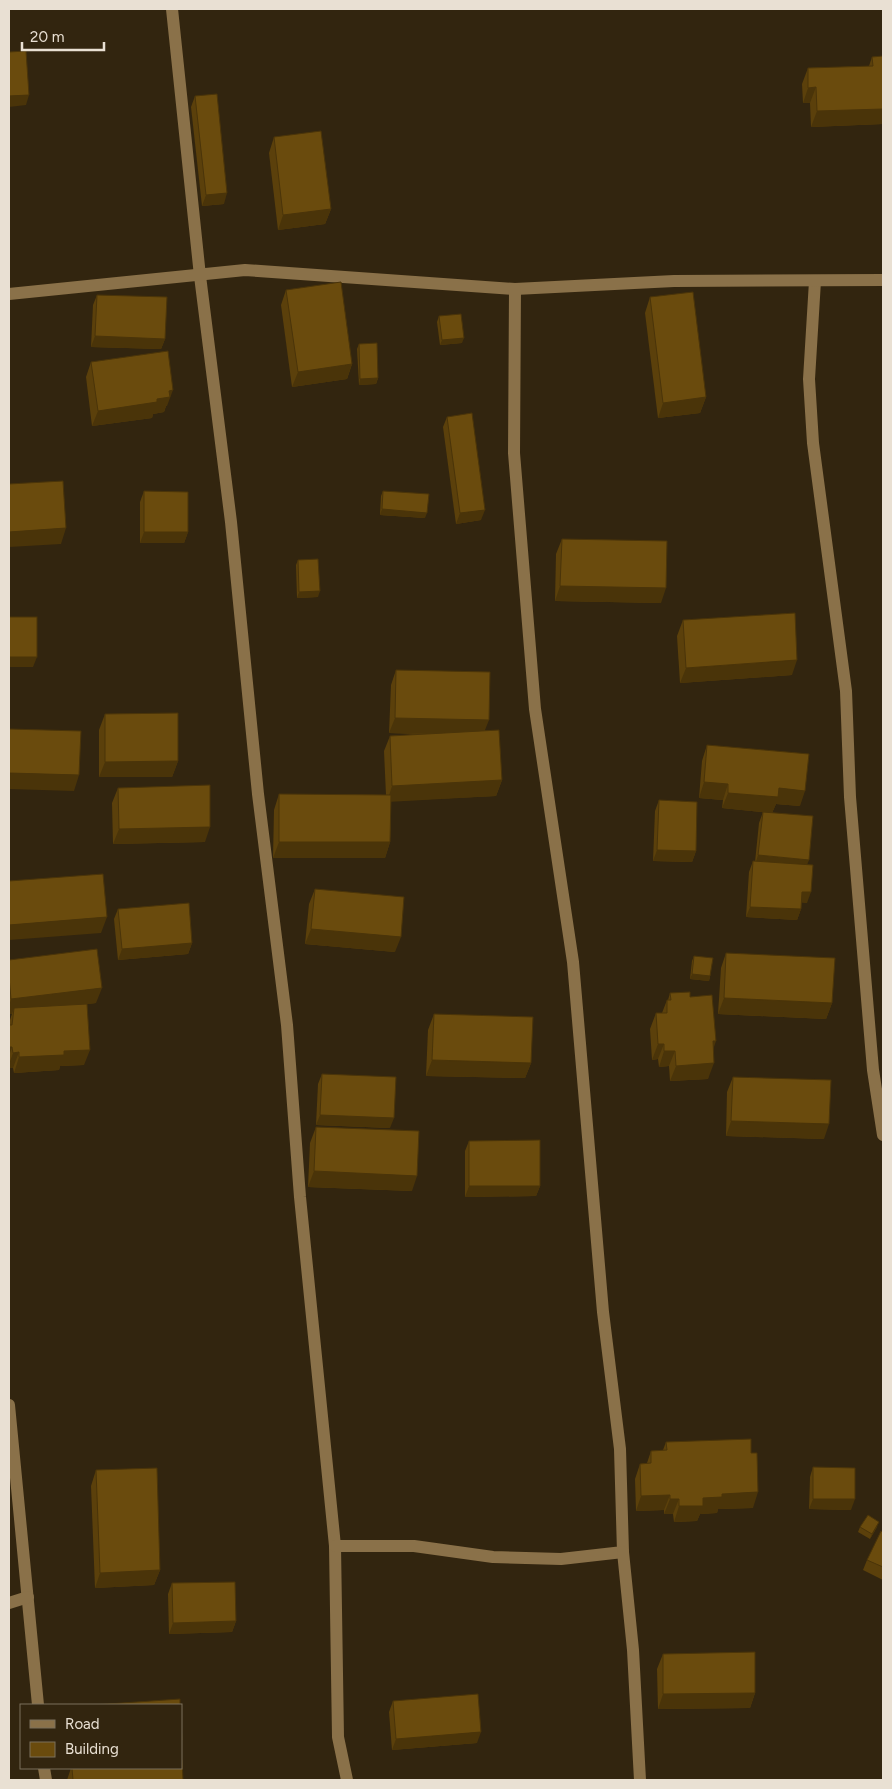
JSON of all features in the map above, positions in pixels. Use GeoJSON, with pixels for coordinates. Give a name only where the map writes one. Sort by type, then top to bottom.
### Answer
{"type":"FeatureCollection","features":[{"type":"Feature","properties":{"kind":"street"},"geometry":{"type":"LineString","coordinates":[[172,9],[200,276],[231,522],[258,794],[286,1025],[301,1206],[336,1546],[338,1737],[347,1780]]}},
{"type":"Feature","properties":{"kind":"street"},"geometry":{"type":"LineString","coordinates":[[9,294],[245,270],[515,289],[674,281],[883,280]]}},
{"type":"Feature","properties":{"kind":"street"},"geometry":{"type":"LineString","coordinates":[[814,280],[810,379],[813,443],[846,691],[850,797],[873,1070],[883,1135]]}},
{"type":"Feature","properties":{"kind":"street"},"geometry":{"type":"LineString","coordinates":[[515,289],[514,453],[535,709],[573,962],[603,1312],[620,1449],[623,1552],[633,1650],[640,1780]]}},
{"type":"Feature","properties":{"kind":"street"},"geometry":{"type":"LineString","coordinates":[[9,1405],[38,1704]]}},
{"type":"Feature","properties":{"kind":"street"},"geometry":{"type":"LineString","coordinates":[[336,1546],[414,1546],[494,1557],[561,1559],[623,1552]]}},
{"type":"Feature","properties":{"kind":"street"},"geometry":{"type":"LineString","coordinates":[[9,1603],[28,1598]]}},
{"type":"Feature","properties":{"kind":"building"},"geometry":{"type":"Polygon","coordinates":[[[26,51],[29,95],[9,96],[9,52],[26,51]]]}},
{"type":"Feature","properties":{"kind":"building"},"geometry":{"type":"Polygon","coordinates":[[[883,56],[883,109],[817,111],[816,87],[808,88],[808,68],[873,66],[872,57],[883,56]]]}},
{"type":"Feature","properties":{"kind":"building"},"geometry":{"type":"Polygon","coordinates":[[[217,94],[227,193],[206,195],[195,96],[217,94]]]}},
{"type":"Feature","properties":{"kind":"building"},"geometry":{"type":"Polygon","coordinates":[[[321,131],[331,209],[283,215],[274,137],[321,131]]]}},
{"type":"Feature","properties":{"kind":"building"},"geometry":{"type":"Polygon","coordinates":[[[341,282],[352,364],[298,372],[286,290],[341,282]]]}},
{"type":"Feature","properties":{"kind":"building"},"geometry":{"type":"Polygon","coordinates":[[[693,292],[706,397],[663,403],[650,297],[693,292]]]}},
{"type":"Feature","properties":{"kind":"building"},"geometry":{"type":"Polygon","coordinates":[[[97,295],[167,297],[165,339],[95,336],[97,295]]]}},
{"type":"Feature","properties":{"kind":"building"},"geometry":{"type":"Polygon","coordinates":[[[461,314],[464,338],[442,340],[439,316],[461,314]]]}},
{"type":"Feature","properties":{"kind":"building"},"geometry":{"type":"Polygon","coordinates":[[[377,343],[378,378],[360,379],[359,344],[377,343]]]}},
{"type":"Feature","properties":{"kind":"building"},"geometry":{"type":"Polygon","coordinates":[[[168,351],[173,390],[169,391],[170,397],[157,399],[157,402],[98,411],[91,362],[168,351]]]}},
{"type":"Feature","properties":{"kind":"building"},"geometry":{"type":"Polygon","coordinates":[[[472,413],[485,510],[460,513],[447,417],[472,413]]]}},
{"type":"Feature","properties":{"kind":"building"},"geometry":{"type":"Polygon","coordinates":[[[63,481],[66,528],[9,532],[9,484],[63,481]]]}},
{"type":"Feature","properties":{"kind":"building"},"geometry":{"type":"Polygon","coordinates":[[[144,491],[188,492],[188,532],[144,532],[144,491]]]}},
{"type":"Feature","properties":{"kind":"building"},"geometry":{"type":"Polygon","coordinates":[[[383,491],[429,494],[427,513],[382,509],[383,491]]]}},
{"type":"Feature","properties":{"kind":"building"},"geometry":{"type":"Polygon","coordinates":[[[562,539],[667,541],[666,588],[560,586],[562,539]]]}},
{"type":"Feature","properties":{"kind":"building"},"geometry":{"type":"Polygon","coordinates":[[[318,559],[320,591],[299,592],[298,560],[318,559]]]}},
{"type":"Feature","properties":{"kind":"building"},"geometry":{"type":"Polygon","coordinates":[[[795,613],[797,660],[686,668],[683,620],[795,613]]]}},
{"type":"Feature","properties":{"kind":"building"},"geometry":{"type":"Polygon","coordinates":[[[9,617],[37,617],[37,657],[9,657],[9,617]]]}},
{"type":"Feature","properties":{"kind":"building"},"geometry":{"type":"Polygon","coordinates":[[[396,670],[490,672],[489,720],[395,718],[396,670]]]}},
{"type":"Feature","properties":{"kind":"building"},"geometry":{"type":"Polygon","coordinates":[[[178,713],[178,761],[105,762],[105,714],[178,713]]]}},
{"type":"Feature","properties":{"kind":"building"},"geometry":{"type":"Polygon","coordinates":[[[9,729],[81,731],[79,775],[9,773],[9,729]]]}},
{"type":"Feature","properties":{"kind":"building"},"geometry":{"type":"Polygon","coordinates":[[[499,730],[502,780],[392,786],[390,736],[499,730]]]}},
{"type":"Feature","properties":{"kind":"building"},"geometry":{"type":"Polygon","coordinates":[[[707,745],[809,754],[805,791],[779,788],[778,797],[728,793],[728,784],[704,782],[707,745]]]}},
{"type":"Feature","properties":{"kind":"building"},"geometry":{"type":"Polygon","coordinates":[[[210,785],[210,827],[119,829],[118,788],[210,785]]]}},
{"type":"Feature","properties":{"kind":"building"},"geometry":{"type":"Polygon","coordinates":[[[279,794],[391,795],[390,842],[279,842],[279,794]]]}},
{"type":"Feature","properties":{"kind":"building"},"geometry":{"type":"Polygon","coordinates":[[[659,800],[697,802],[696,851],[657,850],[659,800]]]}},
{"type":"Feature","properties":{"kind":"building"},"geometry":{"type":"Polygon","coordinates":[[[763,812],[813,816],[809,860],[758,855],[763,812]]]}},
{"type":"Feature","properties":{"kind":"building"},"geometry":{"type":"Polygon","coordinates":[[[753,861],[813,865],[811,892],[802,892],[801,909],[750,907],[753,861]]]}},
{"type":"Feature","properties":{"kind":"building"},"geometry":{"type":"Polygon","coordinates":[[[103,874],[107,917],[9,925],[9,881],[103,874]]]}},
{"type":"Feature","properties":{"kind":"building"},"geometry":{"type":"Polygon","coordinates":[[[315,889],[404,897],[401,937],[311,929],[315,889]]]}},
{"type":"Feature","properties":{"kind":"building"},"geometry":{"type":"Polygon","coordinates":[[[189,903],[192,943],[122,949],[118,909],[189,903]]]}},
{"type":"Feature","properties":{"kind":"building"},"geometry":{"type":"Polygon","coordinates":[[[97,949],[102,988],[11,999],[9,960],[97,949]]]}},
{"type":"Feature","properties":{"kind":"building"},"geometry":{"type":"Polygon","coordinates":[[[726,953],[835,958],[832,1003],[724,998],[726,953]]]}},
{"type":"Feature","properties":{"kind":"building"},"geometry":{"type":"Polygon","coordinates":[[[694,956],[713,958],[710,976],[692,974],[694,956]]]}},
{"type":"Feature","properties":{"kind":"building"},"geometry":{"type":"Polygon","coordinates":[[[690,992],[690,997],[712,995],[716,1041],[713,1041],[714,1063],[676,1066],[675,1051],[664,1051],[664,1044],[658,1044],[656,1013],[667,1013],[667,1000],[671,1000],[670,993],[690,992]]]}},
{"type":"Feature","properties":{"kind":"building"},"geometry":{"type":"Polygon","coordinates":[[[87,1004],[90,1050],[64,1051],[64,1055],[19,1057],[19,1052],[13,1053],[12,1047],[9,1047],[9,1025],[12,1025],[14,1008],[87,1004]]]}},
{"type":"Feature","properties":{"kind":"building"},"geometry":{"type":"Polygon","coordinates":[[[434,1014],[533,1017],[531,1063],[432,1060],[434,1014]]]}},
{"type":"Feature","properties":{"kind":"building"},"geometry":{"type":"Polygon","coordinates":[[[322,1074],[396,1077],[394,1118],[320,1115],[322,1074]]]}},
{"type":"Feature","properties":{"kind":"building"},"geometry":{"type":"Polygon","coordinates":[[[733,1077],[831,1080],[829,1124],[731,1121],[733,1077]]]}},
{"type":"Feature","properties":{"kind":"building"},"geometry":{"type":"Polygon","coordinates":[[[316,1127],[419,1131],[417,1176],[314,1171],[316,1127]]]}},
{"type":"Feature","properties":{"kind":"building"},"geometry":{"type":"Polygon","coordinates":[[[540,1140],[540,1186],[469,1186],[469,1141],[540,1140]]]}},
{"type":"Feature","properties":{"kind":"building"},"geometry":{"type":"Polygon","coordinates":[[[751,1439],[751,1453],[757,1453],[758,1492],[722,1494],[722,1497],[703,1498],[703,1506],[679,1506],[679,1499],[670,1499],[670,1495],[641,1496],[640,1464],[651,1463],[651,1451],[667,1450],[666,1442],[751,1439]]]}},
{"type":"Feature","properties":{"kind":"building"},"geometry":{"type":"Polygon","coordinates":[[[813,1467],[855,1468],[855,1499],[813,1499],[813,1467]]]}},
{"type":"Feature","properties":{"kind":"building"},"geometry":{"type":"Polygon","coordinates":[[[157,1468],[160,1570],[100,1573],[96,1470],[157,1468]]]}},
{"type":"Feature","properties":{"kind":"building"},"geometry":{"type":"Polygon","coordinates":[[[868,1515],[879,1522],[872,1534],[860,1527],[868,1515]]]}},
{"type":"Feature","properties":{"kind":"building"},"geometry":{"type":"Polygon","coordinates":[[[881,1531],[883,1532],[883,1567],[867,1560],[881,1531]]]}},
{"type":"Feature","properties":{"kind":"building"},"geometry":{"type":"Polygon","coordinates":[[[235,1582],[236,1621],[173,1623],[172,1583],[235,1582]]]}},
{"type":"Feature","properties":{"kind":"building"},"geometry":{"type":"Polygon","coordinates":[[[755,1652],[755,1693],[663,1694],[663,1654],[755,1652]]]}},
{"type":"Feature","properties":{"kind":"building"},"geometry":{"type":"Polygon","coordinates":[[[478,1694],[481,1732],[396,1739],[393,1701],[478,1694]]]}},
{"type":"Feature","properties":{"kind":"building"},"geometry":{"type":"Polygon","coordinates":[[[180,1699],[180,1704],[108,1704],[180,1699]]]}},
{"type":"Feature","properties":{"kind":"building"},"geometry":{"type":"Polygon","coordinates":[[[182,1760],[183,1780],[73,1780],[72,1769],[182,1769],[182,1760]]]}}]}
